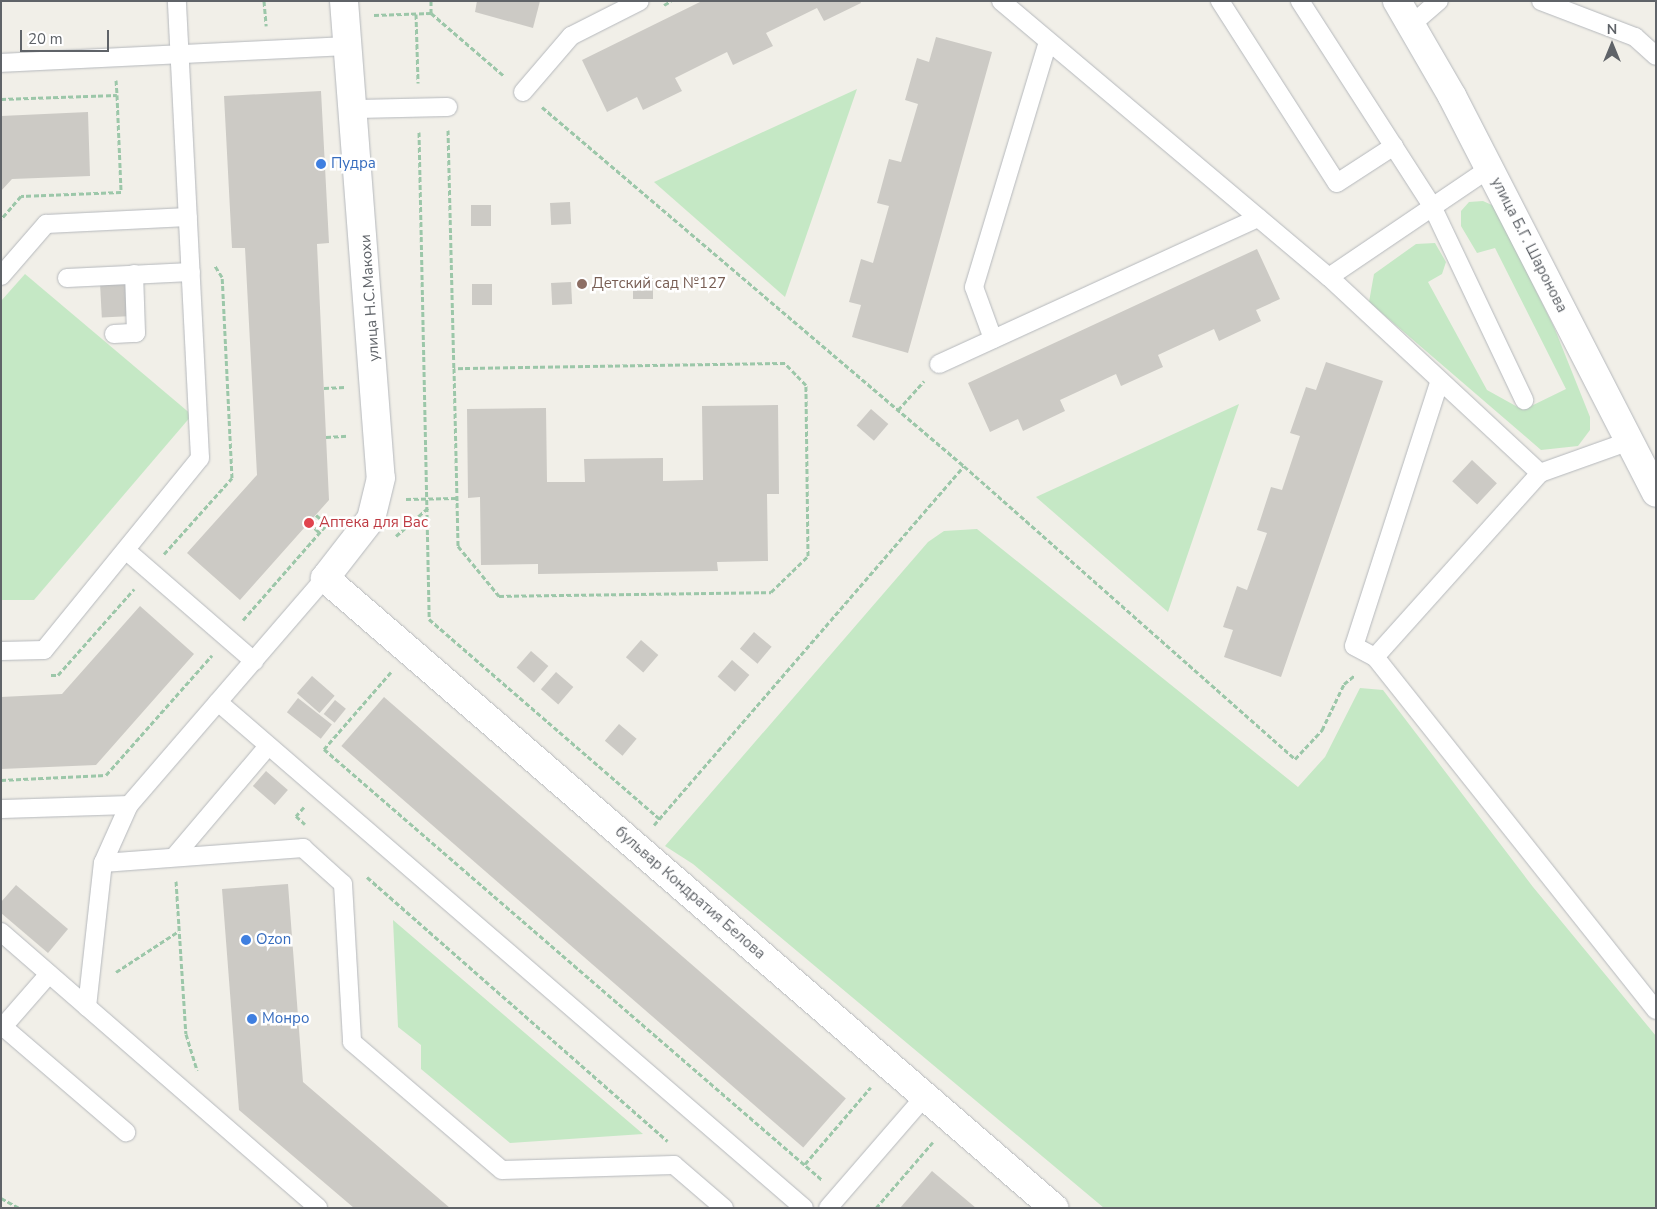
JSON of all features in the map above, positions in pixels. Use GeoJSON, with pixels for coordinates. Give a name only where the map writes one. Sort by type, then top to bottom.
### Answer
{"type":"FeatureCollection","features":[{"type":"Feature","properties":{"kind":"street","name":"улица Б.Г. Шаронова"},"geometry":{"type":"LineString","coordinates":[[1397,1],[1490,168],[1656,493]]}},
{"type":"Feature","properties":{"kind":"street","name":"улица Н.С.Макохи"},"geometry":{"type":"LineString","coordinates":[[325,578],[371,519],[380,478],[355,109],[345,8]]}},
{"type":"Feature","properties":{"kind":"street","name":"бульвар Кондратия Белова"},"geometry":{"type":"LineString","coordinates":[[325,578],[1054,1208]]}},
{"type":"Feature","properties":{"kind":"lane"},"geometry":{"type":"LineString","coordinates":[[1,651],[44,650],[128,552],[200,458],[177,1]]}},
{"type":"Feature","properties":{"kind":"lane"},"geometry":{"type":"LineString","coordinates":[[523,92],[571,36],[640,1]]}},
{"type":"Feature","properties":{"kind":"lane"},"geometry":{"type":"LineString","coordinates":[[1001,1],[1329,277],[1439,383],[1540,473]]}},
{"type":"Feature","properties":{"kind":"lane"},"geometry":{"type":"LineString","coordinates":[[1220,1],[1337,183],[1394,146]]}},
{"type":"Feature","properties":{"kind":"lane"},"geometry":{"type":"LineString","coordinates":[[1300,1],[1432,206],[1524,400]]}},
{"type":"Feature","properties":{"kind":"lane"},"geometry":{"type":"LineString","coordinates":[[1412,25],[1439,1]]}},
{"type":"Feature","properties":{"kind":"lane"},"geometry":{"type":"LineString","coordinates":[[1541,1],[1635,37],[1656,56]]}},
{"type":"Feature","properties":{"kind":"lane"},"geometry":{"type":"LineString","coordinates":[[993,339],[974,287],[1048,42]]}},
{"type":"Feature","properties":{"kind":"lane"},"geometry":{"type":"LineString","coordinates":[[1,64],[348,46]]}},
{"type":"Feature","properties":{"kind":"lane"},"geometry":{"type":"LineString","coordinates":[[355,109],[448,107]]}},
{"type":"Feature","properties":{"kind":"lane"},"geometry":{"type":"LineString","coordinates":[[1329,277],[1490,168]]}},
{"type":"Feature","properties":{"kind":"lane"},"geometry":{"type":"LineString","coordinates":[[1,276],[46,224],[188,216]]}},
{"type":"Feature","properties":{"kind":"lane"},"geometry":{"type":"LineString","coordinates":[[939,364],[1258,218]]}},
{"type":"Feature","properties":{"kind":"lane"},"geometry":{"type":"LineString","coordinates":[[67,278],[191,272]]}},
{"type":"Feature","properties":{"kind":"lane"},"geometry":{"type":"LineString","coordinates":[[114,334],[136,333],[134,274]]}},
{"type":"Feature","properties":{"kind":"lane"},"geometry":{"type":"LineString","coordinates":[[1439,383],[1354,646],[1375,657],[1656,1010]]}},
{"type":"Feature","properties":{"kind":"lane"},"geometry":{"type":"LineString","coordinates":[[1375,657],[1540,473],[1630,441]]}},
{"type":"Feature","properties":{"kind":"lane"},"geometry":{"type":"LineString","coordinates":[[128,552],[254,661]]}},
{"type":"Feature","properties":{"kind":"lane"},"geometry":{"type":"LineString","coordinates":[[87,1007],[103,863],[129,805],[325,578]]}},
{"type":"Feature","properties":{"kind":"lane"},"geometry":{"type":"LineString","coordinates":[[218,702],[804,1208]]}},
{"type":"Feature","properties":{"kind":"lane"},"geometry":{"type":"LineString","coordinates":[[174,858],[268,746]]}},
{"type":"Feature","properties":{"kind":"lane"},"geometry":{"type":"LineString","coordinates":[[1,809],[129,805]]}},
{"type":"Feature","properties":{"kind":"lane"},"geometry":{"type":"LineString","coordinates":[[103,863],[303,848],[343,884],[352,1042],[502,1170],[674,1165],[724,1208]]}},
{"type":"Feature","properties":{"kind":"lane"},"geometry":{"type":"LineString","coordinates":[[1,932],[318,1208]]}},
{"type":"Feature","properties":{"kind":"lane"},"geometry":{"type":"LineString","coordinates":[[49,974],[2,1027],[126,1132]]}},
{"type":"Feature","properties":{"kind":"lane"},"geometry":{"type":"LineString","coordinates":[[834,1201],[925,1096]]}},
{"type":"Feature","properties":{"kind":"path"},"geometry":{"type":"LineString","coordinates":[[431,13],[432,1]]}},
{"type":"Feature","properties":{"kind":"path"},"geometry":{"type":"LineString","coordinates":[[345,8],[416,14],[431,13],[964,466],[1295,759],[1322,730],[1344,684],[1375,657]]}},
{"type":"Feature","properties":{"kind":"path"},"geometry":{"type":"LineString","coordinates":[[416,14],[429,619],[660,819]]}},
{"type":"Feature","properties":{"kind":"path"},"geometry":{"type":"LineString","coordinates":[[1,99],[117,95],[121,192],[21,196],[1,219]]}},
{"type":"Feature","properties":{"kind":"path"},"geometry":{"type":"LineString","coordinates":[[448,107],[458,546],[499,596],[771,592],[808,556],[806,385],[785,363],[454,368]]}},
{"type":"Feature","properties":{"kind":"path"},"geometry":{"type":"LineString","coordinates":[[172,559],[165,553],[232,478],[222,277]]}},
{"type":"Feature","properties":{"kind":"path"},"geometry":{"type":"LineString","coordinates":[[898,410],[939,364]]}},
{"type":"Feature","properties":{"kind":"path"},"geometry":{"type":"LineString","coordinates":[[324,388],[345,387]]}},
{"type":"Feature","properties":{"kind":"path"},"geometry":{"type":"LineString","coordinates":[[326,437],[348,436]]}},
{"type":"Feature","properties":{"kind":"path"},"geometry":{"type":"LineString","coordinates":[[636,846],[964,466]]}},
{"type":"Feature","properties":{"kind":"path"},"geometry":{"type":"LineString","coordinates":[[316,515],[327,524]]}},
{"type":"Feature","properties":{"kind":"path"},"geometry":{"type":"LineString","coordinates":[[235,614],[242,620],[333,518]]}},
{"type":"Feature","properties":{"kind":"path"},"geometry":{"type":"LineString","coordinates":[[309,523],[320,533]]}},
{"type":"Feature","properties":{"kind":"path"},"geometry":{"type":"LineString","coordinates":[[58,674],[135,587],[142,593]]}},
{"type":"Feature","properties":{"kind":"path"},"geometry":{"type":"LineString","coordinates":[[1,780],[106,776],[212,655],[205,648]]}},
{"type":"Feature","properties":{"kind":"path"},"geometry":{"type":"LineString","coordinates":[[394,668],[324,749],[805,1164],[834,1201]]}},
{"type":"Feature","properties":{"kind":"path"},"geometry":{"type":"LineString","coordinates":[[311,829],[296,816],[319,790]]}},
{"type":"Feature","properties":{"kind":"path"},"geometry":{"type":"LineString","coordinates":[[174,858],[186,1034],[199,1077]]}},
{"type":"Feature","properties":{"kind":"path"},"geometry":{"type":"LineString","coordinates":[[362,873],[676,1148]]}},
{"type":"Feature","properties":{"kind":"path"},"geometry":{"type":"LineString","coordinates":[[90,982],[145,957],[179,931]]}},
{"type":"Feature","properties":{"kind":"path"},"geometry":{"type":"LineString","coordinates":[[805,1164],[875,1083]]}},
{"type":"Feature","properties":{"kind":"path"},"geometry":{"type":"LineString","coordinates":[[876,1208],[937,1137]]}},
{"type":"Feature","properties":{"kind":"path"},"geometry":{"type":"LineString","coordinates":[[1,1198],[19,1208]]}},
{"type":"Feature","properties":{"kind":"green space"},"geometry":{"type":"Polygon","coordinates":[[[857,89],[785,297],[654,182],[857,89]]]}},
{"type":"Feature","properties":{"kind":"green space"},"geometry":{"type":"Polygon","coordinates":[[[1483,201],[1494,206],[1554,327],[1590,417],[1590,430],[1578,446],[1541,450],[1369,302],[1374,274],[1416,244],[1435,243],[1446,262],[1442,274],[1428,282],[1487,390],[1523,410],[1566,389],[1495,248],[1477,253],[1461,226],[1461,211],[1469,202],[1483,201]]]}},
{"type":"Feature","properties":{"kind":"green space"},"geometry":{"type":"Polygon","coordinates":[[[25,274],[192,415],[34,600],[1,600],[1,301],[25,274]]]}},
{"type":"Feature","properties":{"kind":"green space"},"geometry":{"type":"Polygon","coordinates":[[[1239,404],[1168,612],[1036,497],[1239,404]]]}},
{"type":"Feature","properties":{"kind":"green space"},"geometry":{"type":"Polygon","coordinates":[[[977,529],[1298,787],[1325,757],[1360,688],[1383,690],[1533,887],[1656,1036],[1656,1208],[1104,1208],[693,864],[665,846],[928,542],[944,531],[977,529]]]}},
{"type":"Feature","properties":{"kind":"green space"},"geometry":{"type":"Polygon","coordinates":[[[393,920],[643,1134],[510,1143],[421,1069],[421,1045],[398,1027],[393,920]]]}},
{"type":"Feature","properties":{"kind":"building"},"geometry":{"type":"Polygon","coordinates":[[[477,1],[540,1],[533,28],[475,12],[477,1]]]}},
{"type":"Feature","properties":{"kind":"building"},"geometry":{"type":"Polygon","coordinates":[[[702,1],[860,1],[861,3],[824,21],[817,8],[766,33],[773,46],[733,65],[727,52],[675,78],[682,91],[643,110],[637,97],[607,112],[582,60],[702,1]]]}},
{"type":"Feature","properties":{"kind":"building"},"geometry":{"type":"Polygon","coordinates":[[[936,37],[992,52],[908,353],[852,337],[861,305],[849,302],[861,259],[873,263],[889,206],[877,203],[889,159],[901,162],[918,104],[905,100],[917,58],[929,62],[936,37]]]}},
{"type":"Feature","properties":{"kind":"building"},"geometry":{"type":"Polygon","coordinates":[[[321,91],[329,243],[317,244],[329,500],[240,600],[187,553],[257,475],[245,248],[232,248],[224,96],[321,91]]]}},
{"type":"Feature","properties":{"kind":"building"},"geometry":{"type":"Polygon","coordinates":[[[88,112],[90,176],[12,179],[1,191],[1,116],[88,112]]]}},
{"type":"Feature","properties":{"kind":"building"},"geometry":{"type":"Polygon","coordinates":[[[570,202],[571,224],[551,225],[550,203],[570,202]]]}},
{"type":"Feature","properties":{"kind":"building"},"geometry":{"type":"Polygon","coordinates":[[[471,205],[491,205],[491,226],[471,226],[471,205]]]}},
{"type":"Feature","properties":{"kind":"building"},"geometry":{"type":"Polygon","coordinates":[[[1257,249],[1280,299],[1256,310],[1261,321],[1219,341],[1214,329],[1158,355],[1163,367],[1121,386],[1116,374],[1060,400],[1065,411],[1023,431],[1018,419],[990,432],[968,383],[1257,249]]]}},
{"type":"Feature","properties":{"kind":"building"},"geometry":{"type":"Polygon","coordinates":[[[633,278],[653,278],[653,299],[633,299],[633,278]]]}},
{"type":"Feature","properties":{"kind":"building"},"geometry":{"type":"Polygon","coordinates":[[[131,282],[133,316],[102,318],[100,284],[131,282]]]}},
{"type":"Feature","properties":{"kind":"building"},"geometry":{"type":"Polygon","coordinates":[[[571,282],[572,304],[552,305],[551,283],[571,282]]]}},
{"type":"Feature","properties":{"kind":"building"},"geometry":{"type":"Polygon","coordinates":[[[472,284],[492,284],[492,305],[472,305],[472,284]]]}},
{"type":"Feature","properties":{"kind":"building"},"geometry":{"type":"Polygon","coordinates":[[[1326,362],[1383,381],[1281,677],[1224,657],[1233,630],[1223,627],[1237,586],[1247,590],[1267,533],[1257,530],[1271,487],[1282,490],[1300,436],[1290,433],[1306,387],[1316,390],[1326,362]]]}},
{"type":"Feature","properties":{"kind":"building"},"geometry":{"type":"Polygon","coordinates":[[[778,405],[779,494],[767,494],[768,561],[717,562],[718,571],[538,574],[538,564],[481,565],[480,497],[468,498],[467,409],[546,408],[547,482],[585,482],[584,459],[663,458],[663,481],[703,480],[702,406],[778,405]]]}},
{"type":"Feature","properties":{"kind":"building"},"geometry":{"type":"Polygon","coordinates":[[[871,409],[888,424],[874,441],[857,426],[871,409]]]}},
{"type":"Feature","properties":{"kind":"building"},"geometry":{"type":"Polygon","coordinates":[[[1472,460],[1497,483],[1477,504],[1452,481],[1472,460]]]}},
{"type":"Feature","properties":{"kind":"building"},"geometry":{"type":"Polygon","coordinates":[[[140,606],[194,654],[96,765],[1,769],[1,697],[62,694],[140,606]]]}},
{"type":"Feature","properties":{"kind":"building"},"geometry":{"type":"Polygon","coordinates":[[[754,632],[772,647],[757,664],[740,649],[754,632]]]}},
{"type":"Feature","properties":{"kind":"building"},"geometry":{"type":"Polygon","coordinates":[[[641,640],[658,655],[643,672],[626,657],[641,640]]]}},
{"type":"Feature","properties":{"kind":"building"},"geometry":{"type":"Polygon","coordinates":[[[531,651],[548,666],[534,683],[517,668],[531,651]]]}},
{"type":"Feature","properties":{"kind":"building"},"geometry":{"type":"Polygon","coordinates":[[[732,660],[749,675],[735,692],[718,677],[732,660]]]}},
{"type":"Feature","properties":{"kind":"building"},"geometry":{"type":"Polygon","coordinates":[[[556,672],[573,687],[558,704],[541,689],[556,672]]]}},
{"type":"Feature","properties":{"kind":"building"},"geometry":{"type":"Polygon","coordinates":[[[312,676],[335,696],[320,713],[297,693],[312,676]]]}},
{"type":"Feature","properties":{"kind":"building"},"geometry":{"type":"Polygon","coordinates":[[[384,697],[846,1099],[803,1148],[341,746],[384,697]]]}},
{"type":"Feature","properties":{"kind":"building"},"geometry":{"type":"Polygon","coordinates":[[[298,698],[332,724],[321,739],[287,712],[298,698]]]}},
{"type":"Feature","properties":{"kind":"building"},"geometry":{"type":"Polygon","coordinates":[[[335,700],[346,709],[335,723],[324,714],[335,700]]]}},
{"type":"Feature","properties":{"kind":"building"},"geometry":{"type":"Polygon","coordinates":[[[619,724],[637,739],[622,756],[605,741],[619,724]]]}},
{"type":"Feature","properties":{"kind":"building"},"geometry":{"type":"Polygon","coordinates":[[[266,771],[288,790],[275,805],[253,786],[266,771]]]}},
{"type":"Feature","properties":{"kind":"building"},"geometry":{"type":"Polygon","coordinates":[[[288,884],[303,1082],[450,1208],[354,1208],[239,1110],[222,889],[288,884]]]}},
{"type":"Feature","properties":{"kind":"building"},"geometry":{"type":"Polygon","coordinates":[[[16,885],[68,929],[48,953],[1,913],[1,902],[16,885]]]}},
{"type":"Feature","properties":{"kind":"building"},"geometry":{"type":"Polygon","coordinates":[[[932,1171],[976,1208],[900,1208],[932,1171]]]}},
{"type":"Feature","properties":{"kind":"place","name":"Пудра"},"geometry":{"type":"Point","coordinates":[321,164]}},
{"type":"Feature","properties":{"kind":"place","name":"Детский сад №127"},"geometry":{"type":"Point","coordinates":[582,284]}},
{"type":"Feature","properties":{"kind":"place","name":"Аптека для Вас"},"geometry":{"type":"Point","coordinates":[309,523]}},
{"type":"Feature","properties":{"kind":"place","name":"Ozon"},"geometry":{"type":"Point","coordinates":[246,940]}},
{"type":"Feature","properties":{"kind":"place","name":"Монро"},"geometry":{"type":"Point","coordinates":[252,1019]}}]}
